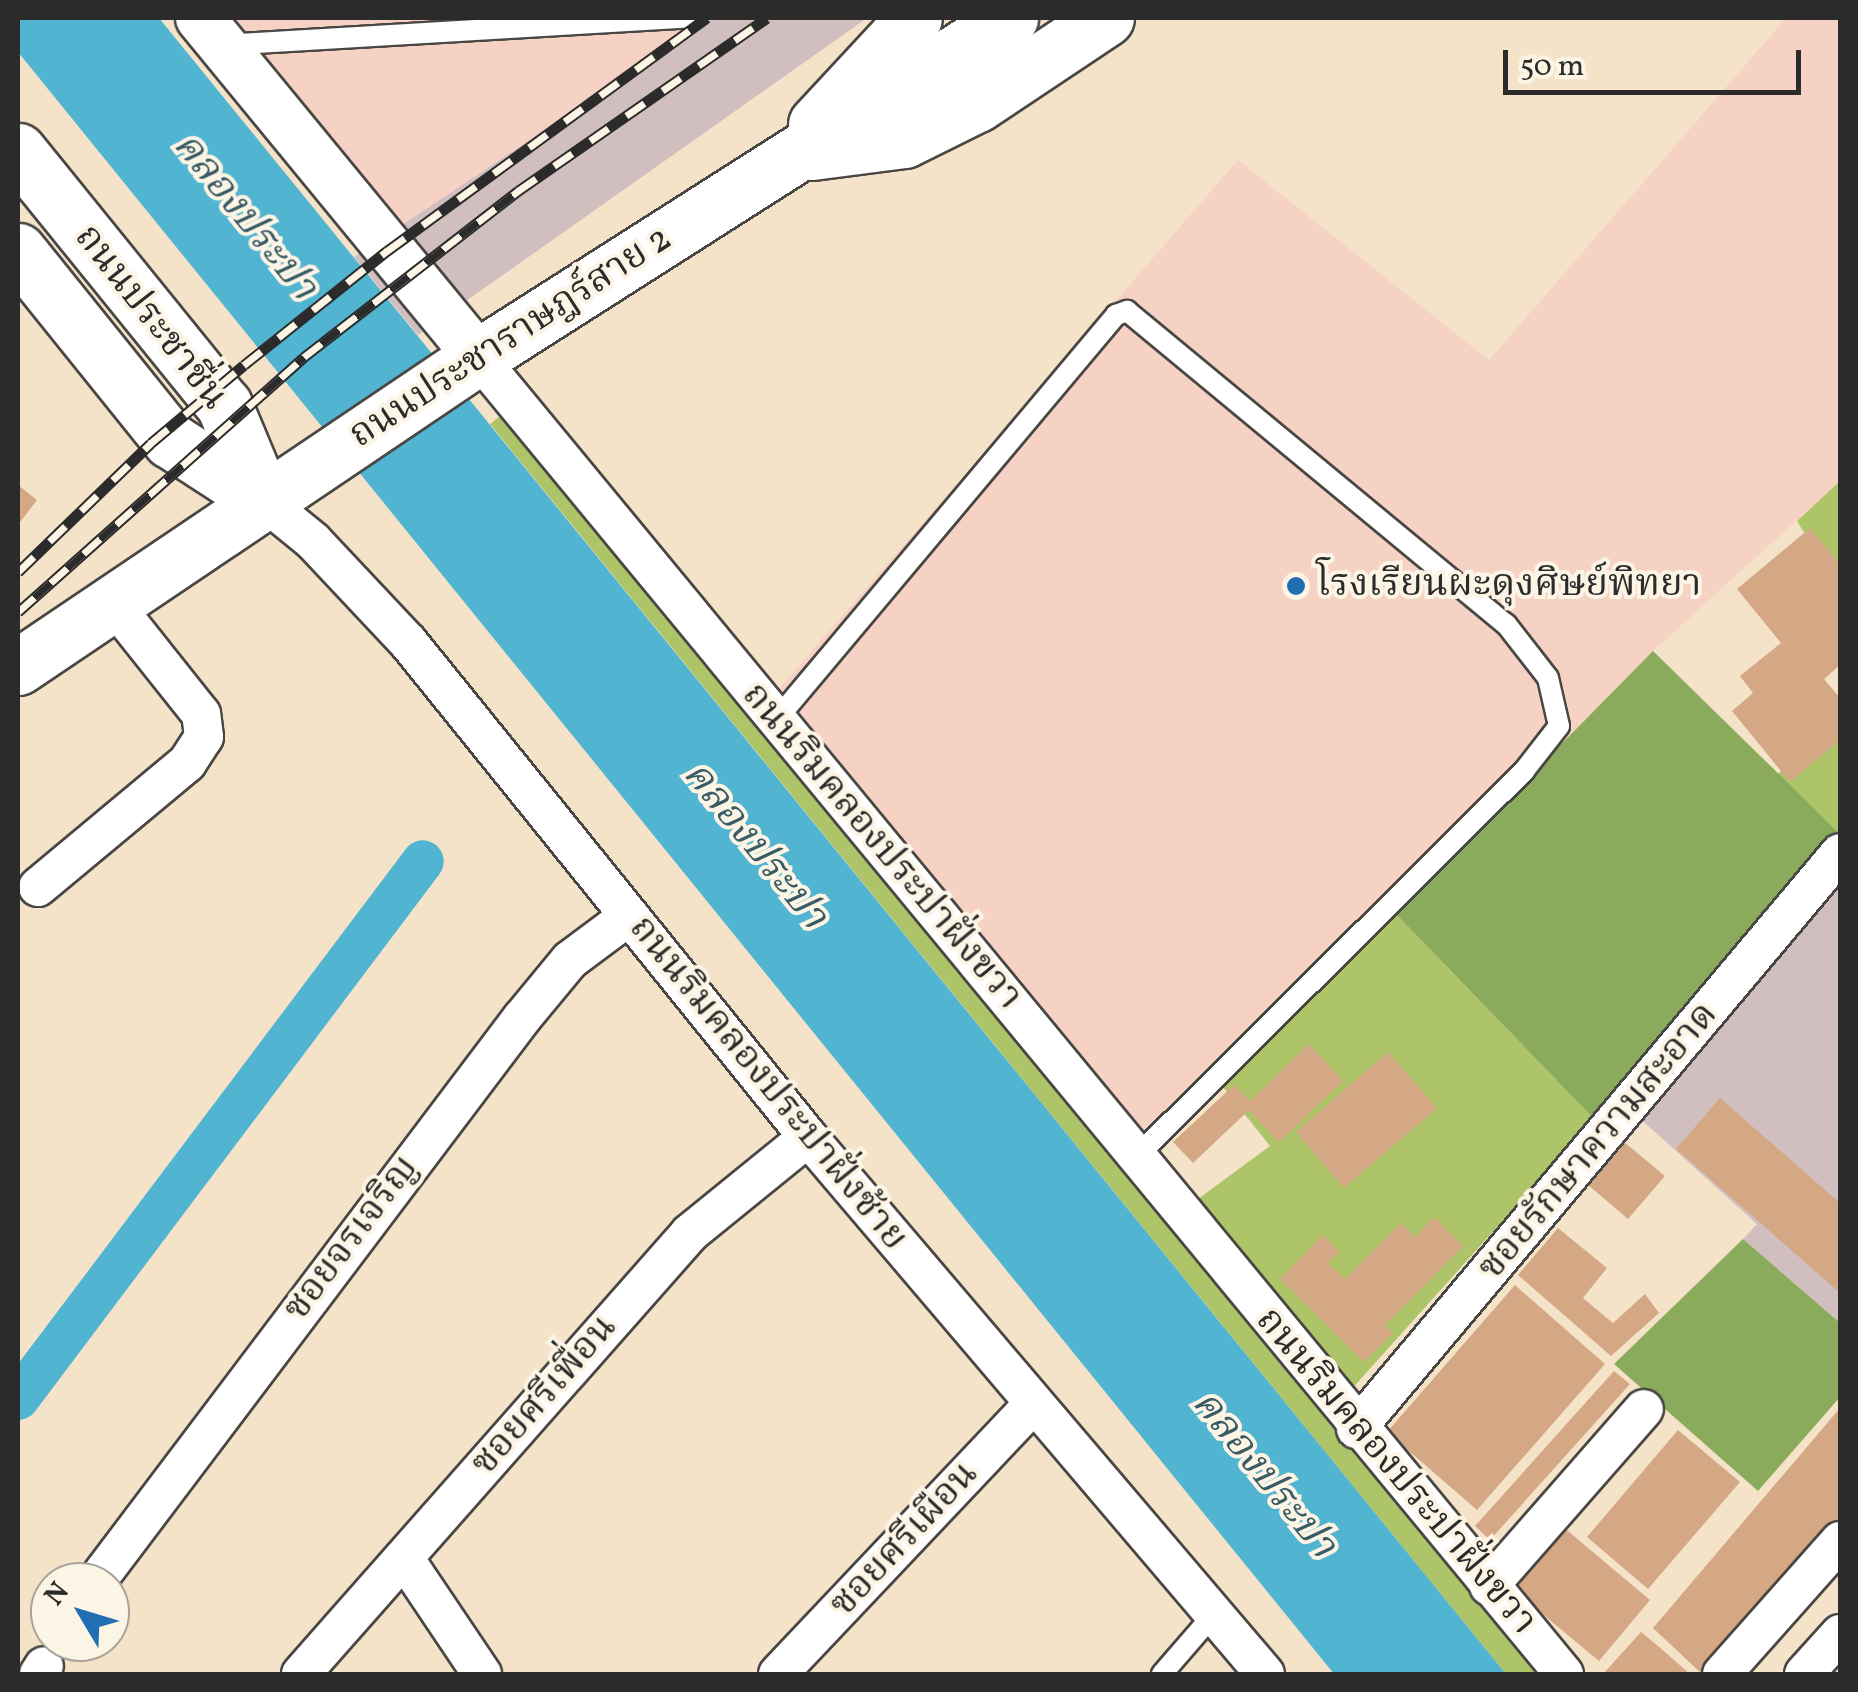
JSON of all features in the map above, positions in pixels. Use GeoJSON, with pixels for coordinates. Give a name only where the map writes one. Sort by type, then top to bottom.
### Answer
{"type":"FeatureCollection","features":[{"type":"Feature","properties":{"kind":"main road"},"geometry":{"type":"LineString","coordinates":[[794,154],[835,97],[914,18]]}},
{"type":"Feature","properties":{"kind":"main road"},"geometry":{"type":"LineString","coordinates":[[794,154],[904,140],[977,104],[1106,18]]}},
{"type":"Feature","properties":{"kind":"main road","name":"ถนนประชาราษฎร์สาย 2"},"geometry":{"type":"LineString","coordinates":[[18,666],[470,362],[995,28]]}},
{"type":"Feature","properties":{"kind":"main road","name":"ถนนประชาชื่น"},"geometry":{"type":"LineString","coordinates":[[18,152],[224,405],[264,501]]}},
{"type":"Feature","properties":{"kind":"main road","name":"ถนนประชาชื่น"},"geometry":{"type":"LineString","coordinates":[[18,251],[170,440],[264,501]]}},
{"type":"Feature","properties":{"kind":"street","name":"ถนนริมคลองประปาฝั่งขวา"},"geometry":{"type":"LineString","coordinates":[[211,32],[470,362],[776,720],[1356,1429],[1564,1674]]}},
{"type":"Feature","properties":{"kind":"street","name":"ถนนริมคลองประปาฝั่งซ้าย"},"geometry":{"type":"LineString","coordinates":[[264,501],[313,541],[408,642],[808,1137],[1032,1405],[1265,1674]]}},
{"type":"Feature","properties":{"kind":"street"},"geometry":{"type":"LineString","coordinates":[[38,887],[188,763],[204,737],[201,714],[111,601]]}},
{"type":"Feature","properties":{"kind":"street","name":"ซอยรักษาความสะอาด"},"geometry":{"type":"LineString","coordinates":[[1356,1429],[1840,853]]}},
{"type":"Feature","properties":{"kind":"street","name":"ซอยจรเจริญ"},"geometry":{"type":"LineString","coordinates":[[111,1562],[522,1018],[570,960],[629,916]]}},
{"type":"Feature","properties":{"kind":"street","name":"ซอยศรีเพื่อน"},"geometry":{"type":"LineString","coordinates":[[301,1674],[690,1233],[808,1137]]}},
{"type":"Feature","properties":{"kind":"street","name":"ซอยศรีเผือน"},"geometry":{"type":"LineString","coordinates":[[778,1674],[1032,1405]]}},
{"type":"Feature","properties":{"kind":"street"},"geometry":{"type":"LineString","coordinates":[[1489,1586],[1644,1409]]}},
{"type":"Feature","properties":{"kind":"street"},"geometry":{"type":"LineString","coordinates":[[1722,1674],[1840,1542]]}},
{"type":"Feature","properties":{"kind":"street"},"geometry":{"type":"LineString","coordinates":[[404,1558],[482,1674]]}},
{"type":"Feature","properties":{"kind":"street"},"geometry":{"type":"LineString","coordinates":[[1804,1674],[1840,1634]]}},
{"type":"Feature","properties":{"kind":"lane"},"geometry":{"type":"LineString","coordinates":[[211,32],[685,18]]}},
{"type":"Feature","properties":{"kind":"lane"},"geometry":{"type":"LineString","coordinates":[[776,720],[1116,316],[1127,312],[1506,624],[1548,678],[1559,726],[1524,771],[1136,1157]]}},
{"type":"Feature","properties":{"kind":"lane"},"geometry":{"type":"LineString","coordinates":[[1162,1674],[1214,1614]]}},
{"type":"Feature","properties":{"kind":"shaded area"},"geometry":{"type":"Polygon","coordinates":[[[225,18],[723,18],[394,230],[225,18]]]}},
{"type":"Feature","properties":{"kind":"shaded area"},"geometry":{"type":"Polygon","coordinates":[[[713,18],[867,18],[418,335],[354,257],[713,18]]]}},
{"type":"Feature","properties":{"kind":"shaded area","name":"โรงเรียนผะดุงศิษย์พิทยา"},"geometry":{"type":"Polygon","coordinates":[[[1786,18],[1840,18],[1840,481],[1653,651],[1156,1155],[776,692],[1238,160],[1489,360],[1786,18]]]}},
{"type":"Feature","properties":{"kind":"shaded area"},"geometry":{"type":"Polygon","coordinates":[[[1840,868],[1840,1323],[1743,1239],[1757,1224],[1636,1115],[1840,868]]]}},
{"type":"Feature","properties":{"kind":"green space"},"geometry":{"type":"Polygon","coordinates":[[[504,413],[1539,1674],[1506,1674],[490,424],[504,413]]]}},
{"type":"Feature","properties":{"kind":"green space"},"geometry":{"type":"Polygon","coordinates":[[[1840,481],[1840,592],[1797,521],[1840,481]]]}},
{"type":"Feature","properties":{"kind":"green space"},"geometry":{"type":"Polygon","coordinates":[[[1653,651],[1839,833],[1594,1119],[1395,913],[1653,651]]]}},
{"type":"Feature","properties":{"kind":"green space"},"geometry":{"type":"Polygon","coordinates":[[[1840,707],[1840,831],[1839,833],[1778,774],[1840,707]]]}},
{"type":"Feature","properties":{"kind":"green space"},"geometry":{"type":"Polygon","coordinates":[[[1395,913],[1594,1119],[1349,1392],[1194,1202],[1270,1146],[1223,1087],[1395,913]]]}},
{"type":"Feature","properties":{"kind":"green space"},"geometry":{"type":"Polygon","coordinates":[[[1743,1239],[1840,1323],[1840,1397],[1758,1491],[1614,1364],[1743,1239]]]}},
{"type":"Feature","properties":{"kind":"water","name":"คลองประปา"},"geometry":{"type":"Polygon","coordinates":[[[18,18],[159,18],[1506,1674],[1334,1674],[18,52],[18,18]]]}},
{"type":"Feature","properties":{"kind":"building"},"geometry":{"type":"Polygon","coordinates":[[[18,485],[37,500],[18,525],[18,485]]]}},
{"type":"Feature","properties":{"kind":"building"},"geometry":{"type":"Polygon","coordinates":[[[1810,528],[1840,564],[1840,665],[1824,679],[1840,698],[1840,740],[1790,782],[1732,711],[1753,693],[1740,676],[1781,643],[1737,589],[1810,528]]]}},
{"type":"Feature","properties":{"kind":"building"},"geometry":{"type":"Polygon","coordinates":[[[1309,1044],[1343,1081],[1279,1142],[1249,1110],[1193,1163],[1173,1142],[1234,1085],[1250,1101],[1309,1044]]]}},
{"type":"Feature","properties":{"kind":"building"},"geometry":{"type":"Polygon","coordinates":[[[1388,1052],[1437,1108],[1344,1188],[1296,1132],[1388,1052]]]}},
{"type":"Feature","properties":{"kind":"building"},"geometry":{"type":"Polygon","coordinates":[[[1720,1098],[1840,1203],[1840,1293],[1676,1149],[1720,1098]]]}},
{"type":"Feature","properties":{"kind":"building"},"geometry":{"type":"Polygon","coordinates":[[[1624,1142],[1665,1176],[1628,1219],[1588,1185],[1624,1142]]]}},
{"type":"Feature","properties":{"kind":"building"},"geometry":{"type":"Polygon","coordinates":[[[1434,1217],[1463,1246],[1385,1325],[1393,1333],[1364,1362],[1280,1279],[1323,1235],[1339,1252],[1328,1263],[1345,1279],[1401,1223],[1415,1237],[1434,1217]]]}},
{"type":"Feature","properties":{"kind":"building"},"geometry":{"type":"Polygon","coordinates":[[[1558,1228],[1607,1268],[1583,1298],[1613,1323],[1645,1294],[1659,1313],[1611,1356],[1518,1275],[1558,1228]]]}},
{"type":"Feature","properties":{"kind":"building"},"geometry":{"type":"Polygon","coordinates":[[[1515,1285],[1605,1364],[1477,1510],[1387,1432],[1515,1285]]]}},
{"type":"Feature","properties":{"kind":"building"},"geometry":{"type":"Polygon","coordinates":[[[1614,1371],[1630,1384],[1490,1540],[1475,1526],[1614,1371]]]}},
{"type":"Feature","properties":{"kind":"building"},"geometry":{"type":"Polygon","coordinates":[[[1840,1408],[1840,1524],[1702,1674],[1653,1628],[1840,1408]]]}},
{"type":"Feature","properties":{"kind":"building"},"geometry":{"type":"Polygon","coordinates":[[[1678,1430],[1740,1482],[1648,1589],[1587,1537],[1678,1430]]]}},
{"type":"Feature","properties":{"kind":"building"},"geometry":{"type":"Polygon","coordinates":[[[1562,1526],[1650,1600],[1599,1661],[1511,1588],[1562,1526]]]}},
{"type":"Feature","properties":{"kind":"building"},"geometry":{"type":"Polygon","coordinates":[[[1641,1632],[1658,1646],[1690,1674],[1603,1674],[1641,1632]]]}},
{"type":"Feature","properties":{"kind":"waterway"},"geometry":{"type":"LineString","coordinates":[[18,1399],[423,861]]}},
{"type":"Feature","properties":{"kind":"railway"},"geometry":{"type":"LineString","coordinates":[[18,572],[151,443],[244,365],[387,251],[707,18]]}},
{"type":"Feature","properties":{"kind":"railway"},"geometry":{"type":"LineString","coordinates":[[18,612],[304,357],[518,191],[767,18]]}},
{"type":"Feature","properties":{"kind":"place","name":"โรงเรียนผะดุงศิษย์พิทยา"},"geometry":{"type":"Point","coordinates":[1296,586]}}]}
